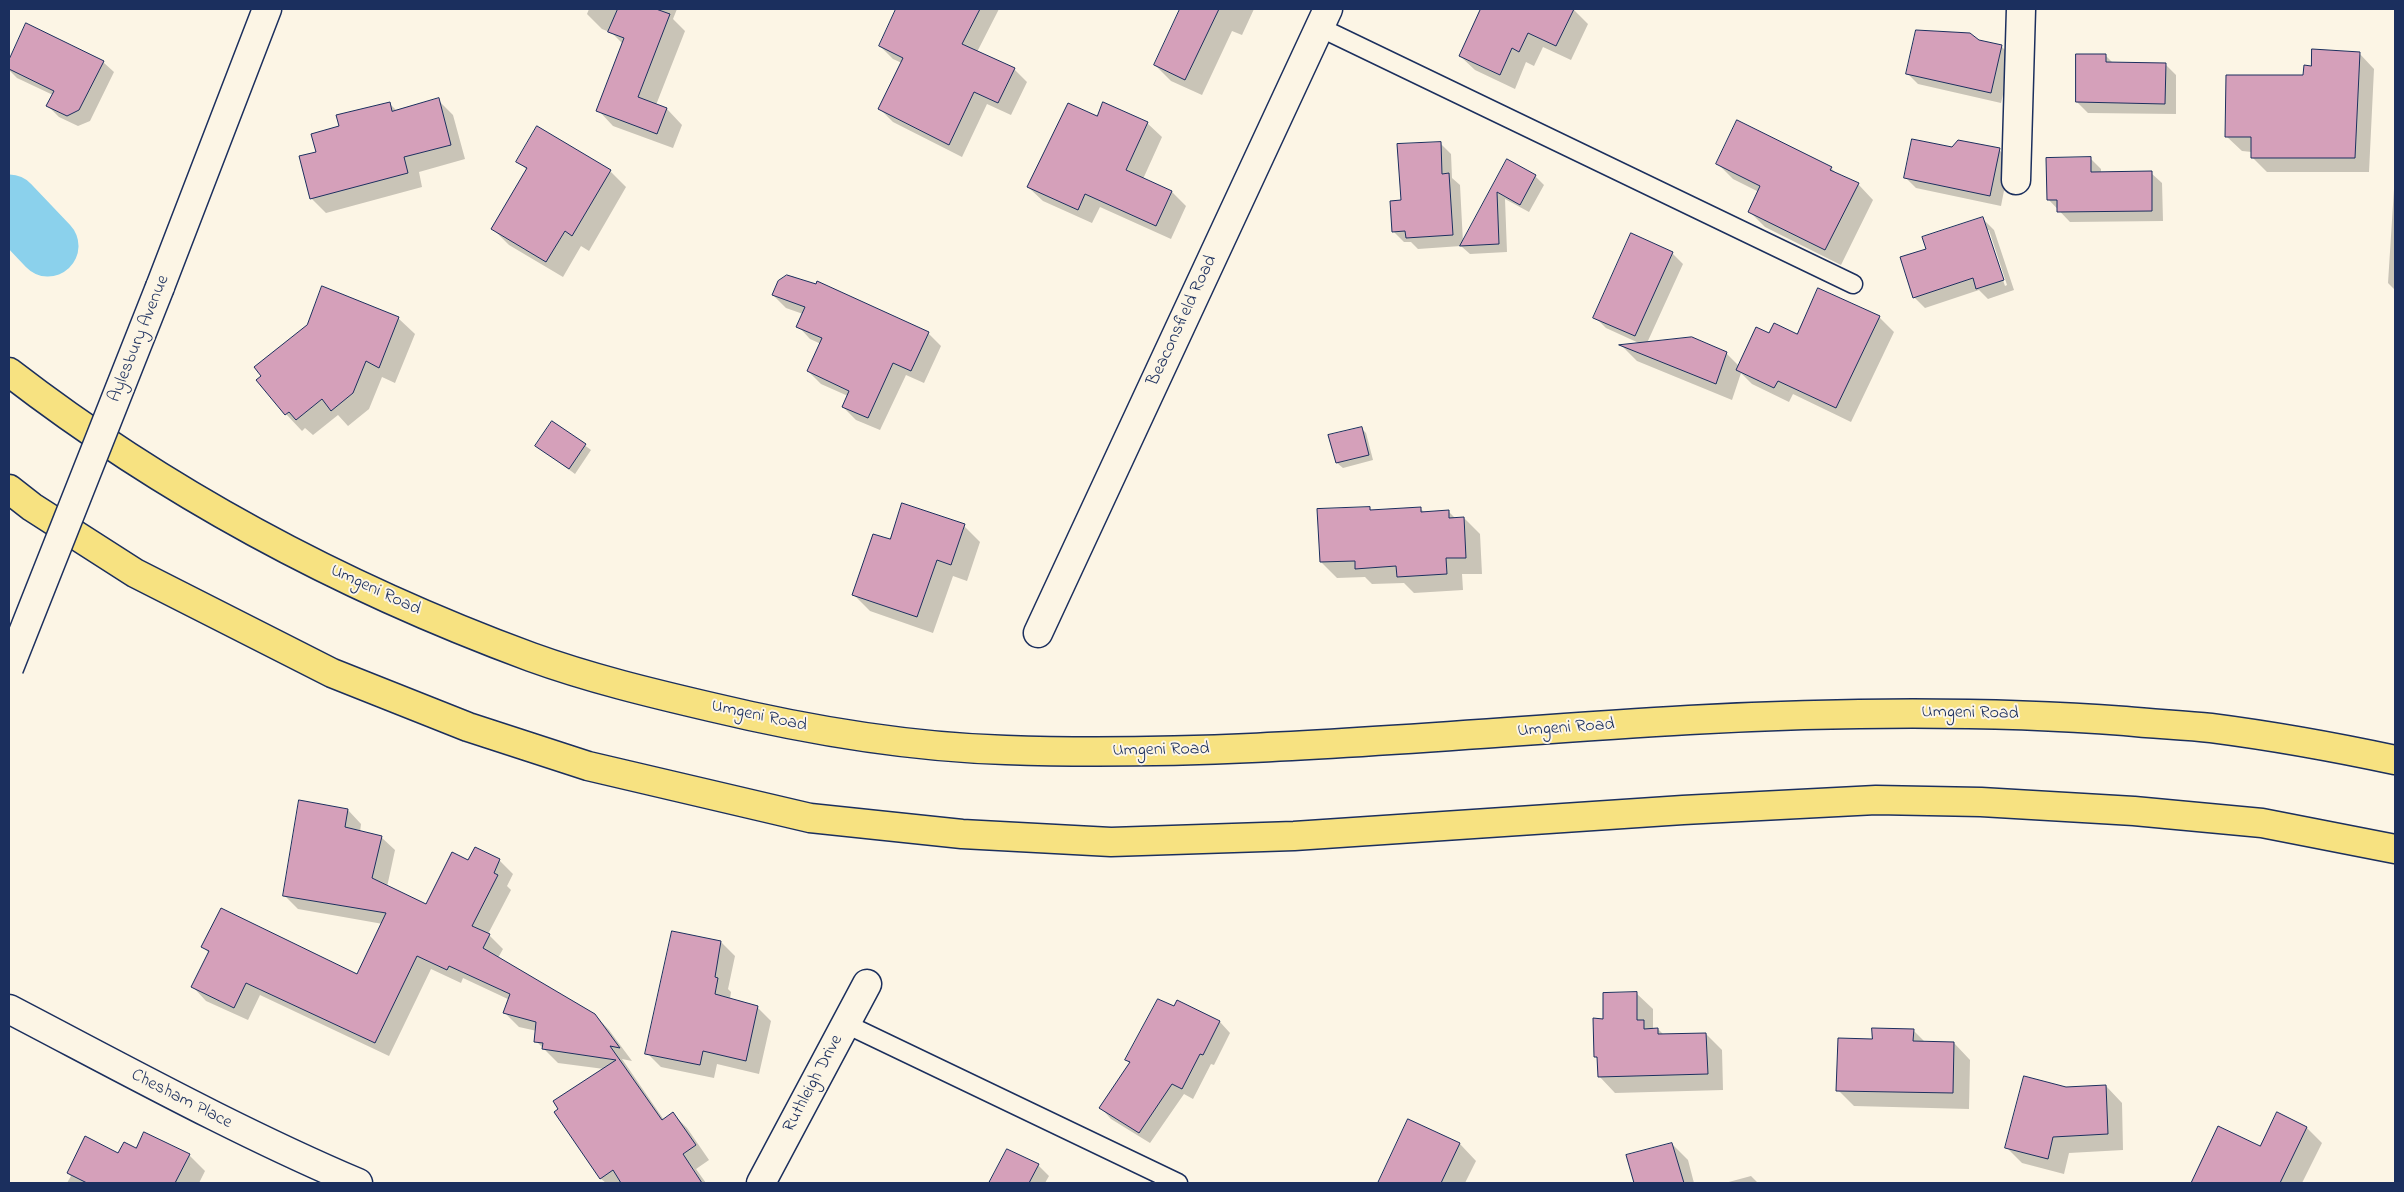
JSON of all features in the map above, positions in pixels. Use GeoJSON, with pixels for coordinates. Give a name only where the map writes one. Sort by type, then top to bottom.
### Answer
{"type":"FeatureCollection","features":[{"type":"Feature","properties":{"kind":"highway","name":"Umgeni Road"},"geometry":{"type":"LineString","coordinates":[[9,372],[60,411],[188,496],[395,602],[536,658],[672,698],[785,725],[892,740],[998,750],[1102,752],[1232,749],[1690,720],[1897,713],[2052,716],[2208,728],[2335,748],[2395,760]]}},
{"type":"Feature","properties":{"kind":"highway"},"geometry":{"type":"LineString","coordinates":[[9,489],[32,507],[135,573],[332,673],[468,727],[588,766],[810,818],[962,834],[1111,842],[1294,836],[1684,810],[1886,800],[1981,802],[2144,812],[2262,823],[2395,849]]}},
{"type":"Feature","properties":{"kind":"street","name":"Aylesbury Avenue"},"geometry":{"type":"LineString","coordinates":[[9,668],[160,287],[267,9]]}},
{"type":"Feature","properties":{"kind":"street"},"geometry":{"type":"LineString","coordinates":[[2016,180],[2021,9]]}},
{"type":"Feature","properties":{"kind":"street","name":"Beaconsfield Road"},"geometry":{"type":"LineString","coordinates":[[1038,633],[1323,18]]}},
{"type":"Feature","properties":{"kind":"street","name":"Ruthleigh Drive"},"geometry":{"type":"LineString","coordinates":[[761,1183],[867,984]]}},
{"type":"Feature","properties":{"kind":"street","name":"Chesham Place"},"geometry":{"type":"LineString","coordinates":[[9,1009],[155,1087],[297,1157],[358,1183]]}},
{"type":"Feature","properties":{"kind":"lane"},"geometry":{"type":"LineString","coordinates":[[1323,18],[1853,284]]}},
{"type":"Feature","properties":{"kind":"lane"},"geometry":{"type":"LineString","coordinates":[[846,1024],[1178,1183]]}},
{"type":"Feature","properties":{"kind":"building"},"geometry":{"type":"Polygon","coordinates":[[[618,9],[656,9],[670,14],[638,97],[667,108],[657,134],[596,111],[624,38],[608,32],[618,9]]]}},
{"type":"Feature","properties":{"kind":"building"},"geometry":{"type":"Polygon","coordinates":[[[896,9],[980,9],[962,44],[1015,68],[998,103],[974,92],[949,145],[878,109],[903,58],[879,46],[896,9]]]}},
{"type":"Feature","properties":{"kind":"building"},"geometry":{"type":"Polygon","coordinates":[[[1180,9],[1219,9],[1185,80],[1154,65],[1180,9]]]}},
{"type":"Feature","properties":{"kind":"building"},"geometry":{"type":"Polygon","coordinates":[[[1478,9],[1574,9],[1556,46],[1528,33],[1519,52],[1512,48],[1500,75],[1459,56],[1480,10],[1478,9]]]}},
{"type":"Feature","properties":{"kind":"building"},"geometry":{"type":"Polygon","coordinates":[[[26,23],[104,61],[79,110],[67,116],[46,106],[54,91],[9,69],[9,60],[26,23]]]}},
{"type":"Feature","properties":{"kind":"building"},"geometry":{"type":"Polygon","coordinates":[[[1916,30],[1970,33],[1979,40],[2002,45],[1991,93],[1906,74],[1916,30]]]}},
{"type":"Feature","properties":{"kind":"building"},"geometry":{"type":"Polygon","coordinates":[[[2312,49],[2360,52],[2355,158],[2251,158],[2251,137],[2225,137],[2226,75],[2303,75],[2304,65],[2311,66],[2312,49]]]}},
{"type":"Feature","properties":{"kind":"building"},"geometry":{"type":"Polygon","coordinates":[[[2076,54],[2106,54],[2106,62],[2166,63],[2165,104],[2076,102],[2076,54]]]}},
{"type":"Feature","properties":{"kind":"building"},"geometry":{"type":"Polygon","coordinates":[[[439,98],[451,145],[404,157],[408,173],[310,199],[299,156],[316,152],[311,134],[339,126],[336,115],[390,102],[392,111],[439,98]]]}},
{"type":"Feature","properties":{"kind":"building"},"geometry":{"type":"Polygon","coordinates":[[[1103,102],[1148,122],[1126,170],[1172,191],[1156,226],[1085,194],[1078,210],[1027,187],[1068,103],[1097,116],[1103,102]]]}},
{"type":"Feature","properties":{"kind":"building"},"geometry":{"type":"Polygon","coordinates":[[[1737,120],[1832,167],[1830,170],[1859,183],[1825,250],[1748,212],[1760,186],[1716,164],[1737,120]]]}},
{"type":"Feature","properties":{"kind":"building"},"geometry":{"type":"Polygon","coordinates":[[[537,126],[611,170],[572,236],[565,231],[546,262],[491,229],[527,168],[516,162],[537,126]]]}},
{"type":"Feature","properties":{"kind":"building"},"geometry":{"type":"Polygon","coordinates":[[[1912,139],[1952,147],[1958,140],[2000,148],[1990,196],[1904,178],[1912,139]]]}},
{"type":"Feature","properties":{"kind":"building"},"geometry":{"type":"Polygon","coordinates":[[[1441,142],[1442,174],[1449,173],[1453,235],[1406,238],[1405,231],[1392,232],[1390,201],[1401,200],[1397,144],[1441,142]]]}},
{"type":"Feature","properties":{"kind":"building"},"geometry":{"type":"Polygon","coordinates":[[[2091,157],[2091,172],[2152,171],[2152,211],[2057,212],[2057,200],[2047,200],[2046,158],[2091,157]]]}},
{"type":"Feature","properties":{"kind":"building"},"geometry":{"type":"Polygon","coordinates":[[[1507,159],[1536,175],[1520,205],[1497,192],[1499,244],[1460,246],[1507,159]]]}},
{"type":"Feature","properties":{"kind":"building"},"geometry":{"type":"Polygon","coordinates":[[[1983,217],[2004,280],[1976,289],[1973,278],[1913,298],[1900,257],[1926,249],[1922,237],[1983,217]]]}},
{"type":"Feature","properties":{"kind":"building"},"geometry":{"type":"Polygon","coordinates":[[[1631,233],[1673,252],[1635,336],[1593,318],[1631,233]]]}},
{"type":"Feature","properties":{"kind":"building"},"geometry":{"type":"Polygon","coordinates":[[[787,275],[816,284],[817,281],[929,332],[911,371],[893,363],[868,418],[842,407],[849,391],[807,371],[822,338],[796,327],[805,307],[772,295],[778,281],[787,275]]]}},
{"type":"Feature","properties":{"kind":"building"},"geometry":{"type":"Polygon","coordinates":[[[322,286],[399,317],[379,368],[366,361],[353,393],[331,411],[322,399],[296,420],[289,412],[285,415],[256,380],[261,376],[254,367],[307,325],[322,286]]]}},
{"type":"Feature","properties":{"kind":"building"},"geometry":{"type":"Polygon","coordinates":[[[1818,288],[1880,316],[1836,408],[1778,381],[1774,388],[1736,370],[1756,327],[1769,333],[1774,323],[1797,334],[1818,288]]]}},
{"type":"Feature","properties":{"kind":"building"},"geometry":{"type":"Polygon","coordinates":[[[1692,337],[1727,352],[1716,384],[1619,345],[1692,337]]]}},
{"type":"Feature","properties":{"kind":"building"},"geometry":{"type":"Polygon","coordinates":[[[552,421],[586,444],[569,469],[535,446],[552,421]]]}},
{"type":"Feature","properties":{"kind":"building"},"geometry":{"type":"Polygon","coordinates":[[[1362,427],[1369,455],[1336,463],[1328,435],[1362,427]]]}},
{"type":"Feature","properties":{"kind":"building"},"geometry":{"type":"Polygon","coordinates":[[[902,503],[965,524],[951,565],[937,560],[917,617],[852,595],[873,534],[890,539],[902,503]]]}},
{"type":"Feature","properties":{"kind":"building"},"geometry":{"type":"Polygon","coordinates":[[[1370,507],[1370,510],[1421,507],[1421,512],[1449,510],[1449,518],[1464,517],[1466,558],[1446,558],[1447,574],[1397,577],[1396,566],[1355,569],[1355,561],[1320,562],[1317,509],[1370,507]]]}},
{"type":"Feature","properties":{"kind":"building"},"geometry":{"type":"Polygon","coordinates":[[[299,800],[348,809],[345,827],[382,836],[372,878],[426,904],[452,852],[468,860],[475,847],[500,859],[494,873],[498,875],[472,926],[490,934],[483,948],[595,1014],[620,1048],[610,1046],[662,1120],[673,1112],[696,1145],[683,1154],[702,1183],[621,1183],[613,1170],[600,1179],[554,1112],[558,1109],[553,1101],[616,1060],[542,1049],[543,1043],[534,1042],[536,1022],[503,1013],[510,994],[449,966],[447,970],[417,956],[375,1043],[246,983],[234,1008],[191,987],[209,951],[201,947],[221,908],[357,974],[386,913],[283,896],[299,800]]]}},
{"type":"Feature","properties":{"kind":"building"},"geometry":{"type":"Polygon","coordinates":[[[672,931],[721,941],[715,977],[718,978],[715,994],[758,1006],[746,1061],[703,1051],[700,1065],[645,1054],[672,931]]]}},
{"type":"Feature","properties":{"kind":"building"},"geometry":{"type":"Polygon","coordinates":[[[1637,992],[1637,1020],[1644,1020],[1644,1029],[1658,1028],[1658,1034],[1706,1033],[1708,1074],[1598,1077],[1597,1057],[1594,1057],[1593,1018],[1603,1019],[1603,993],[1637,992]]]}},
{"type":"Feature","properties":{"kind":"building"},"geometry":{"type":"Polygon","coordinates":[[[1158,999],[1174,1006],[1177,1000],[1220,1021],[1203,1055],[1200,1054],[1182,1089],[1172,1084],[1139,1133],[1099,1108],[1130,1062],[1125,1060],[1158,999]]]}},
{"type":"Feature","properties":{"kind":"building"},"geometry":{"type":"Polygon","coordinates":[[[1872,1028],[1914,1029],[1913,1041],[1954,1042],[1953,1093],[1836,1091],[1838,1038],[1872,1039],[1872,1028]]]}},
{"type":"Feature","properties":{"kind":"building"},"geometry":{"type":"Polygon","coordinates":[[[2024,1076],[2066,1087],[2106,1085],[2108,1134],[2053,1137],[2048,1159],[2005,1148],[2024,1076]]]}},
{"type":"Feature","properties":{"kind":"building"},"geometry":{"type":"Polygon","coordinates":[[[2277,1112],[2307,1127],[2280,1183],[2191,1183],[2218,1126],[2260,1146],[2277,1112]]]}},
{"type":"Feature","properties":{"kind":"building"},"geometry":{"type":"Polygon","coordinates":[[[1408,1119],[1460,1143],[1441,1183],[1378,1183],[1408,1119]]]}},
{"type":"Feature","properties":{"kind":"building"},"geometry":{"type":"Polygon","coordinates":[[[144,1132],[190,1154],[175,1183],[87,1183],[67,1173],[85,1136],[118,1153],[124,1142],[136,1148],[144,1132]]]}},
{"type":"Feature","properties":{"kind":"building"},"geometry":{"type":"Polygon","coordinates":[[[1672,1143],[1684,1183],[1634,1183],[1626,1155],[1672,1143]]]}},
{"type":"Feature","properties":{"kind":"building"},"geometry":{"type":"Polygon","coordinates":[[[1007,1149],[1039,1164],[1029,1183],[989,1183],[1007,1149]]]}},
{"type":"Feature","properties":{"kind":"waterway"},"geometry":{"type":"LineString","coordinates":[[9,205],[48,246]]}}]}
